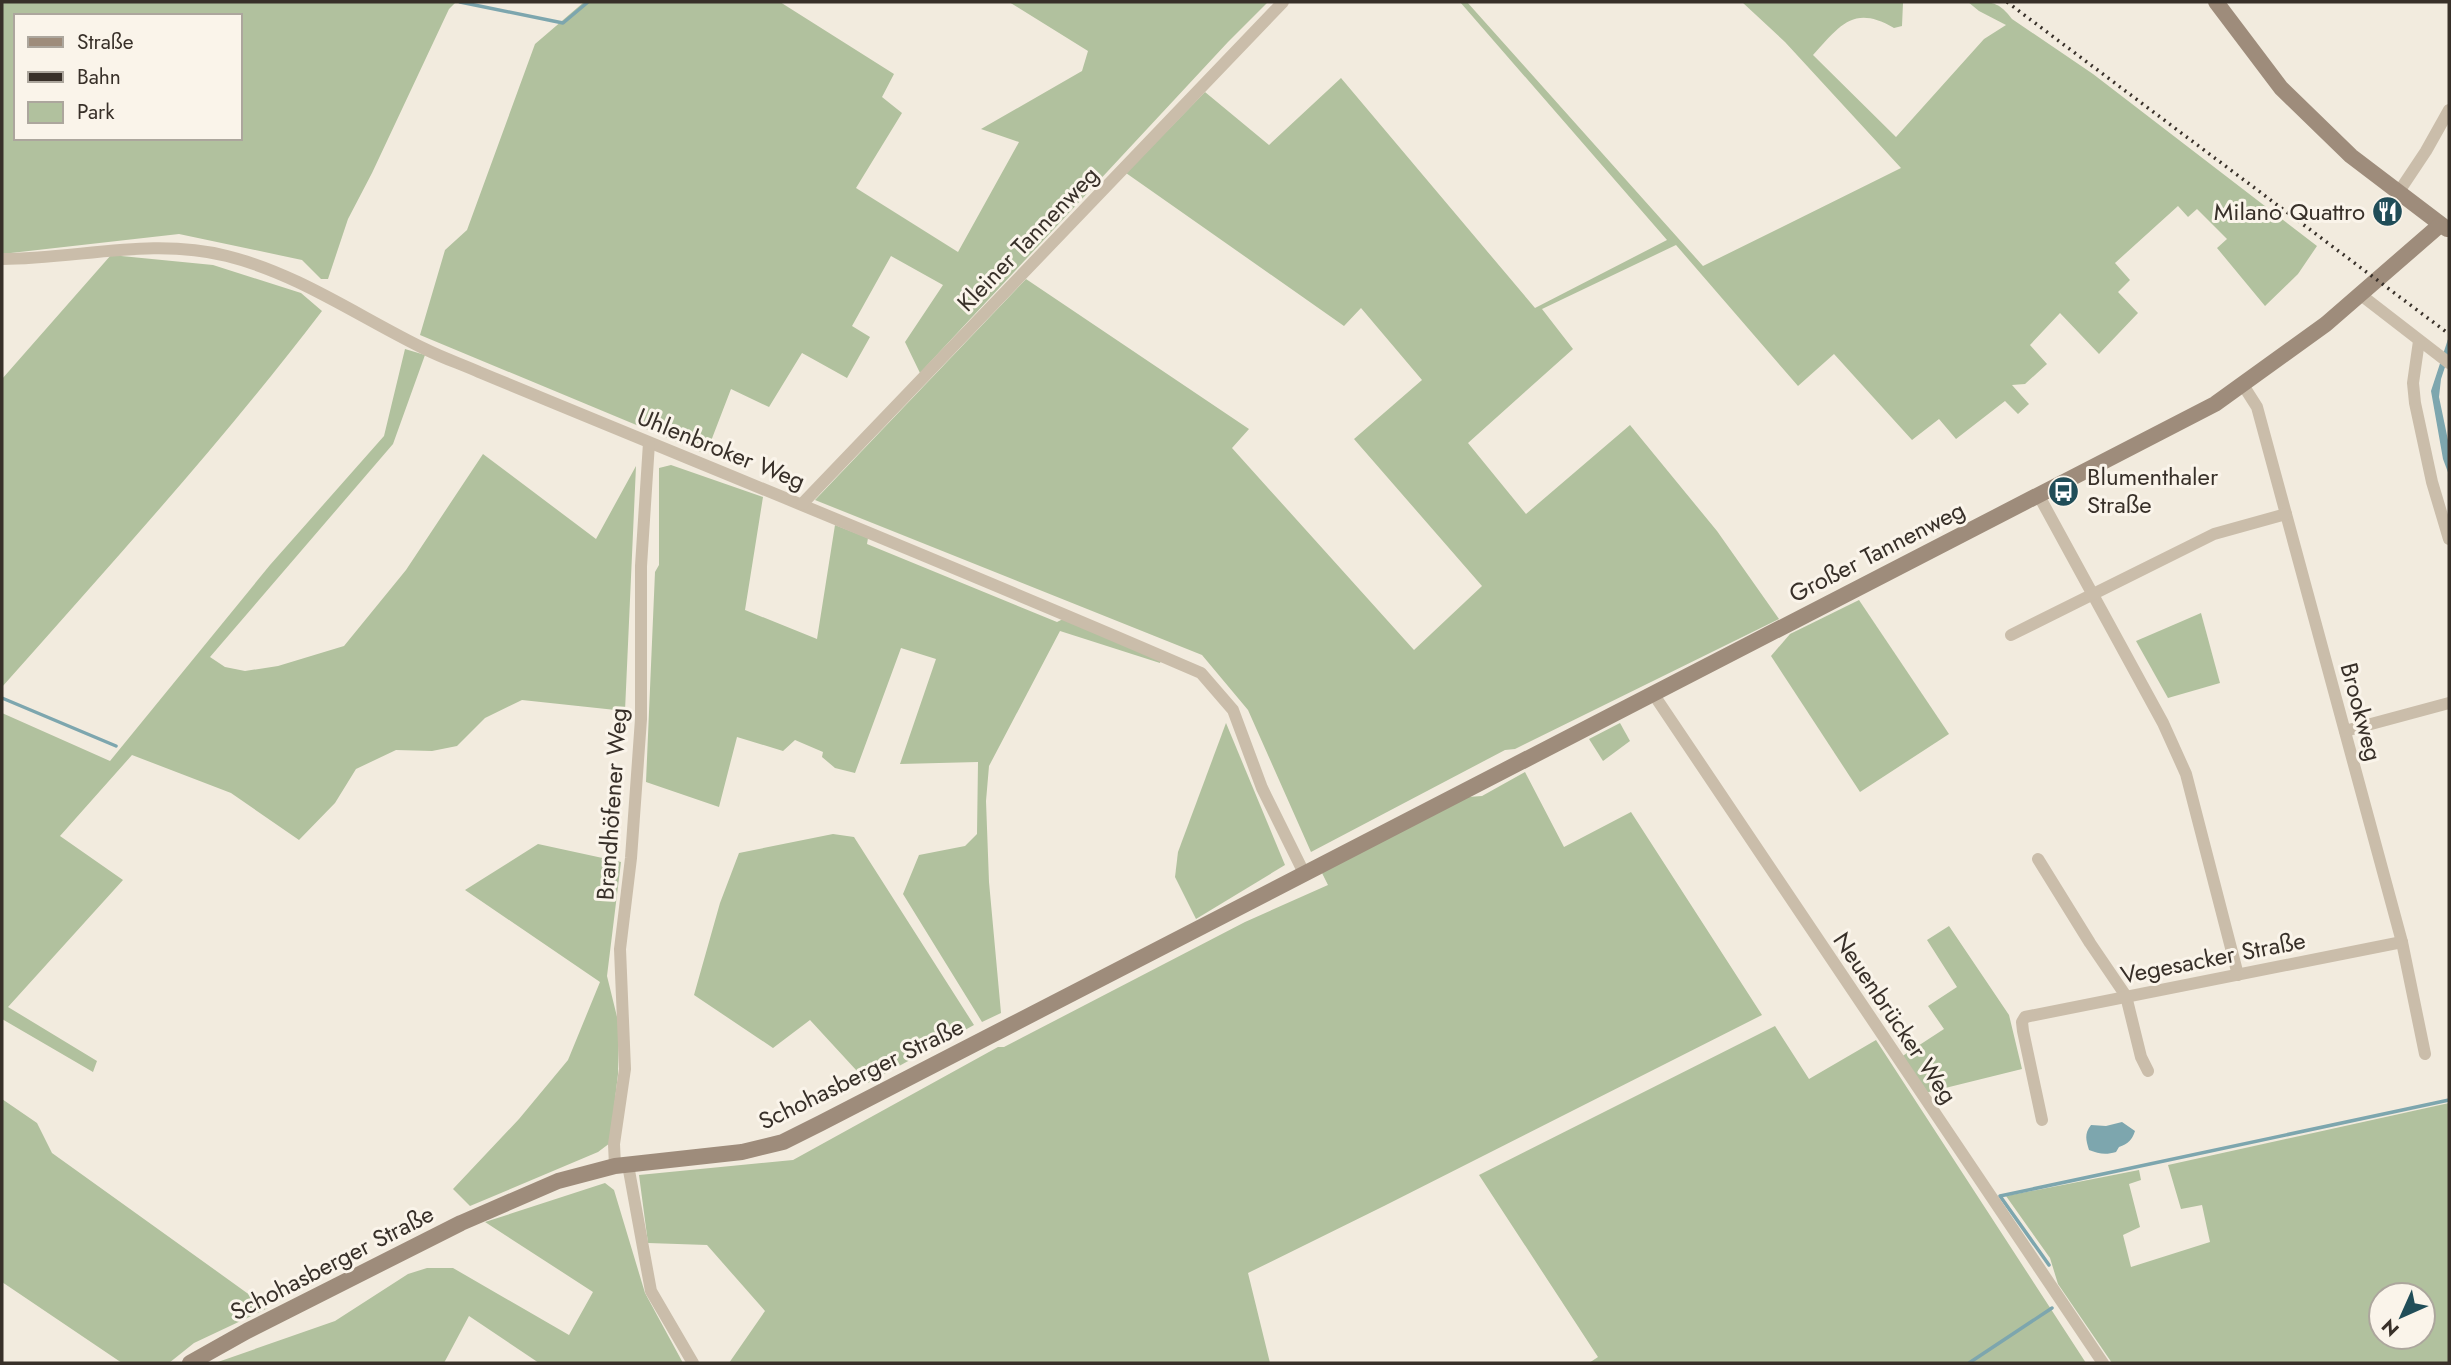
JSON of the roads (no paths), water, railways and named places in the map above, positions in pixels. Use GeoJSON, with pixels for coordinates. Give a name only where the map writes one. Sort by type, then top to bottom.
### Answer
{"type":"FeatureCollection","features":[{"type":"Feature","properties":{"kind":"street","name":"Kleiner Tannenweg"},"geometry":{"type":"LineString","coordinates":[[802,504],[1283,2]]}},
{"type":"Feature","properties":{"kind":"street"},"geometry":{"type":"LineString","coordinates":[[2216,2],[2281,88],[2351,156],[2445,228]]}},
{"type":"Feature","properties":{"kind":"street"},"geometry":{"type":"LineString","coordinates":[[2398,193],[2449,110]]}},
{"type":"Feature","properties":{"kind":"street","name":"Großer Tannenweg"},"geometry":{"type":"LineString","coordinates":[[1305,875],[2215,404],[2301,344],[2445,228]]}},
{"type":"Feature","properties":{"kind":"street","name":"Uhlenbroker Weg"},"geometry":{"type":"LineString","coordinates":[[2,260],[167,247],[226,256],[325,294],[427,350],[802,504],[1201,673],[1233,710],[1262,788],[1305,875]]}},
{"type":"Feature","properties":{"kind":"street"},"geometry":{"type":"LineString","coordinates":[[2361,295],[2449,363]]}},
{"type":"Feature","properties":{"kind":"street"},"geometry":{"type":"LineString","coordinates":[[2424,344],[2413,383],[2415,403],[2432,482],[2449,539]]}},
{"type":"Feature","properties":{"kind":"street","name":"Brookweg"},"geometry":{"type":"LineString","coordinates":[[2243,385],[2257,407],[2402,942],[2426,1054]]}},
{"type":"Feature","properties":{"kind":"street","name":"Brandhöfener Weg"},"geometry":{"type":"LineString","coordinates":[[649,443],[641,566],[641,719],[631,858],[620,949],[625,1069],[614,1144],[622,1166],[651,1291],[693,1363]]}},
{"type":"Feature","properties":{"kind":"street"},"geometry":{"type":"LineString","coordinates":[[2039,496],[2163,723],[2186,774],[2238,975]]}},
{"type":"Feature","properties":{"kind":"street"},"geometry":{"type":"LineString","coordinates":[[2011,635],[2214,534],[2286,514]]}},
{"type":"Feature","properties":{"kind":"street","name":"Neuenbrücker Weg"},"geometry":{"type":"LineString","coordinates":[[1654,695],[2103,1363]]}},
{"type":"Feature","properties":{"kind":"street"},"geometry":{"type":"LineString","coordinates":[[2345,731],[2449,703]]}},
{"type":"Feature","properties":{"kind":"street"},"geometry":{"type":"LineString","coordinates":[[2038,859],[2126,996],[2141,1057],[2148,1070]]}},
{"type":"Feature","properties":{"kind":"street","name":"Schohasberger Straße"},"geometry":{"type":"LineString","coordinates":[[190,1363],[247,1331],[514,1198],[558,1181],[622,1166],[743,1153],[783,1142],[1305,875]]}},
{"type":"Feature","properties":{"kind":"street","name":"Vegesacker Straße"},"geometry":{"type":"LineString","coordinates":[[2042,1120],[2023,1031],[2022,1022],[2025,1017],[2402,942]]}},
{"type":"Feature","properties":{"kind":"water"},"geometry":{"type":"Polygon","coordinates":[[[2449,336],[2449,355],[2441,379],[2439,397],[2449,445],[2449,475],[2443,459],[2431,391],[2449,336]]]}},
{"type":"Feature","properties":{"kind":"water"},"geometry":{"type":"Polygon","coordinates":[[[2122,1122],[2135,1131],[2127,1143],[2112,1153],[2102,1154],[2089,1150],[2086,1137],[2091,1125],[2106,1126],[2122,1122]]]}},
{"type":"Feature","properties":{"kind":"waterway"},"geometry":{"type":"LineString","coordinates":[[460,2],[563,23],[588,2]]}},
{"type":"Feature","properties":{"kind":"waterway"},"geometry":{"type":"LineString","coordinates":[[2,698],[116,746]]}},
{"type":"Feature","properties":{"kind":"waterway"},"geometry":{"type":"LineString","coordinates":[[2049,1265],[2000,1196],[2449,1100]]}},
{"type":"Feature","properties":{"kind":"waterway"},"geometry":{"type":"LineString","coordinates":[[1969,1363],[2052,1308]]}},
{"type":"Feature","properties":{"kind":"railway"},"geometry":{"type":"LineString","coordinates":[[2007,2],[2449,334]]}},
{"type":"Feature","properties":{"kind":"place","name":"Milano Quattro"},"geometry":{"type":"Point","coordinates":[2388,212]}},
{"type":"Feature","properties":{"kind":"place","name":"Blumenthaler Straße"},"geometry":{"type":"Point","coordinates":[2064,491]}}]}
